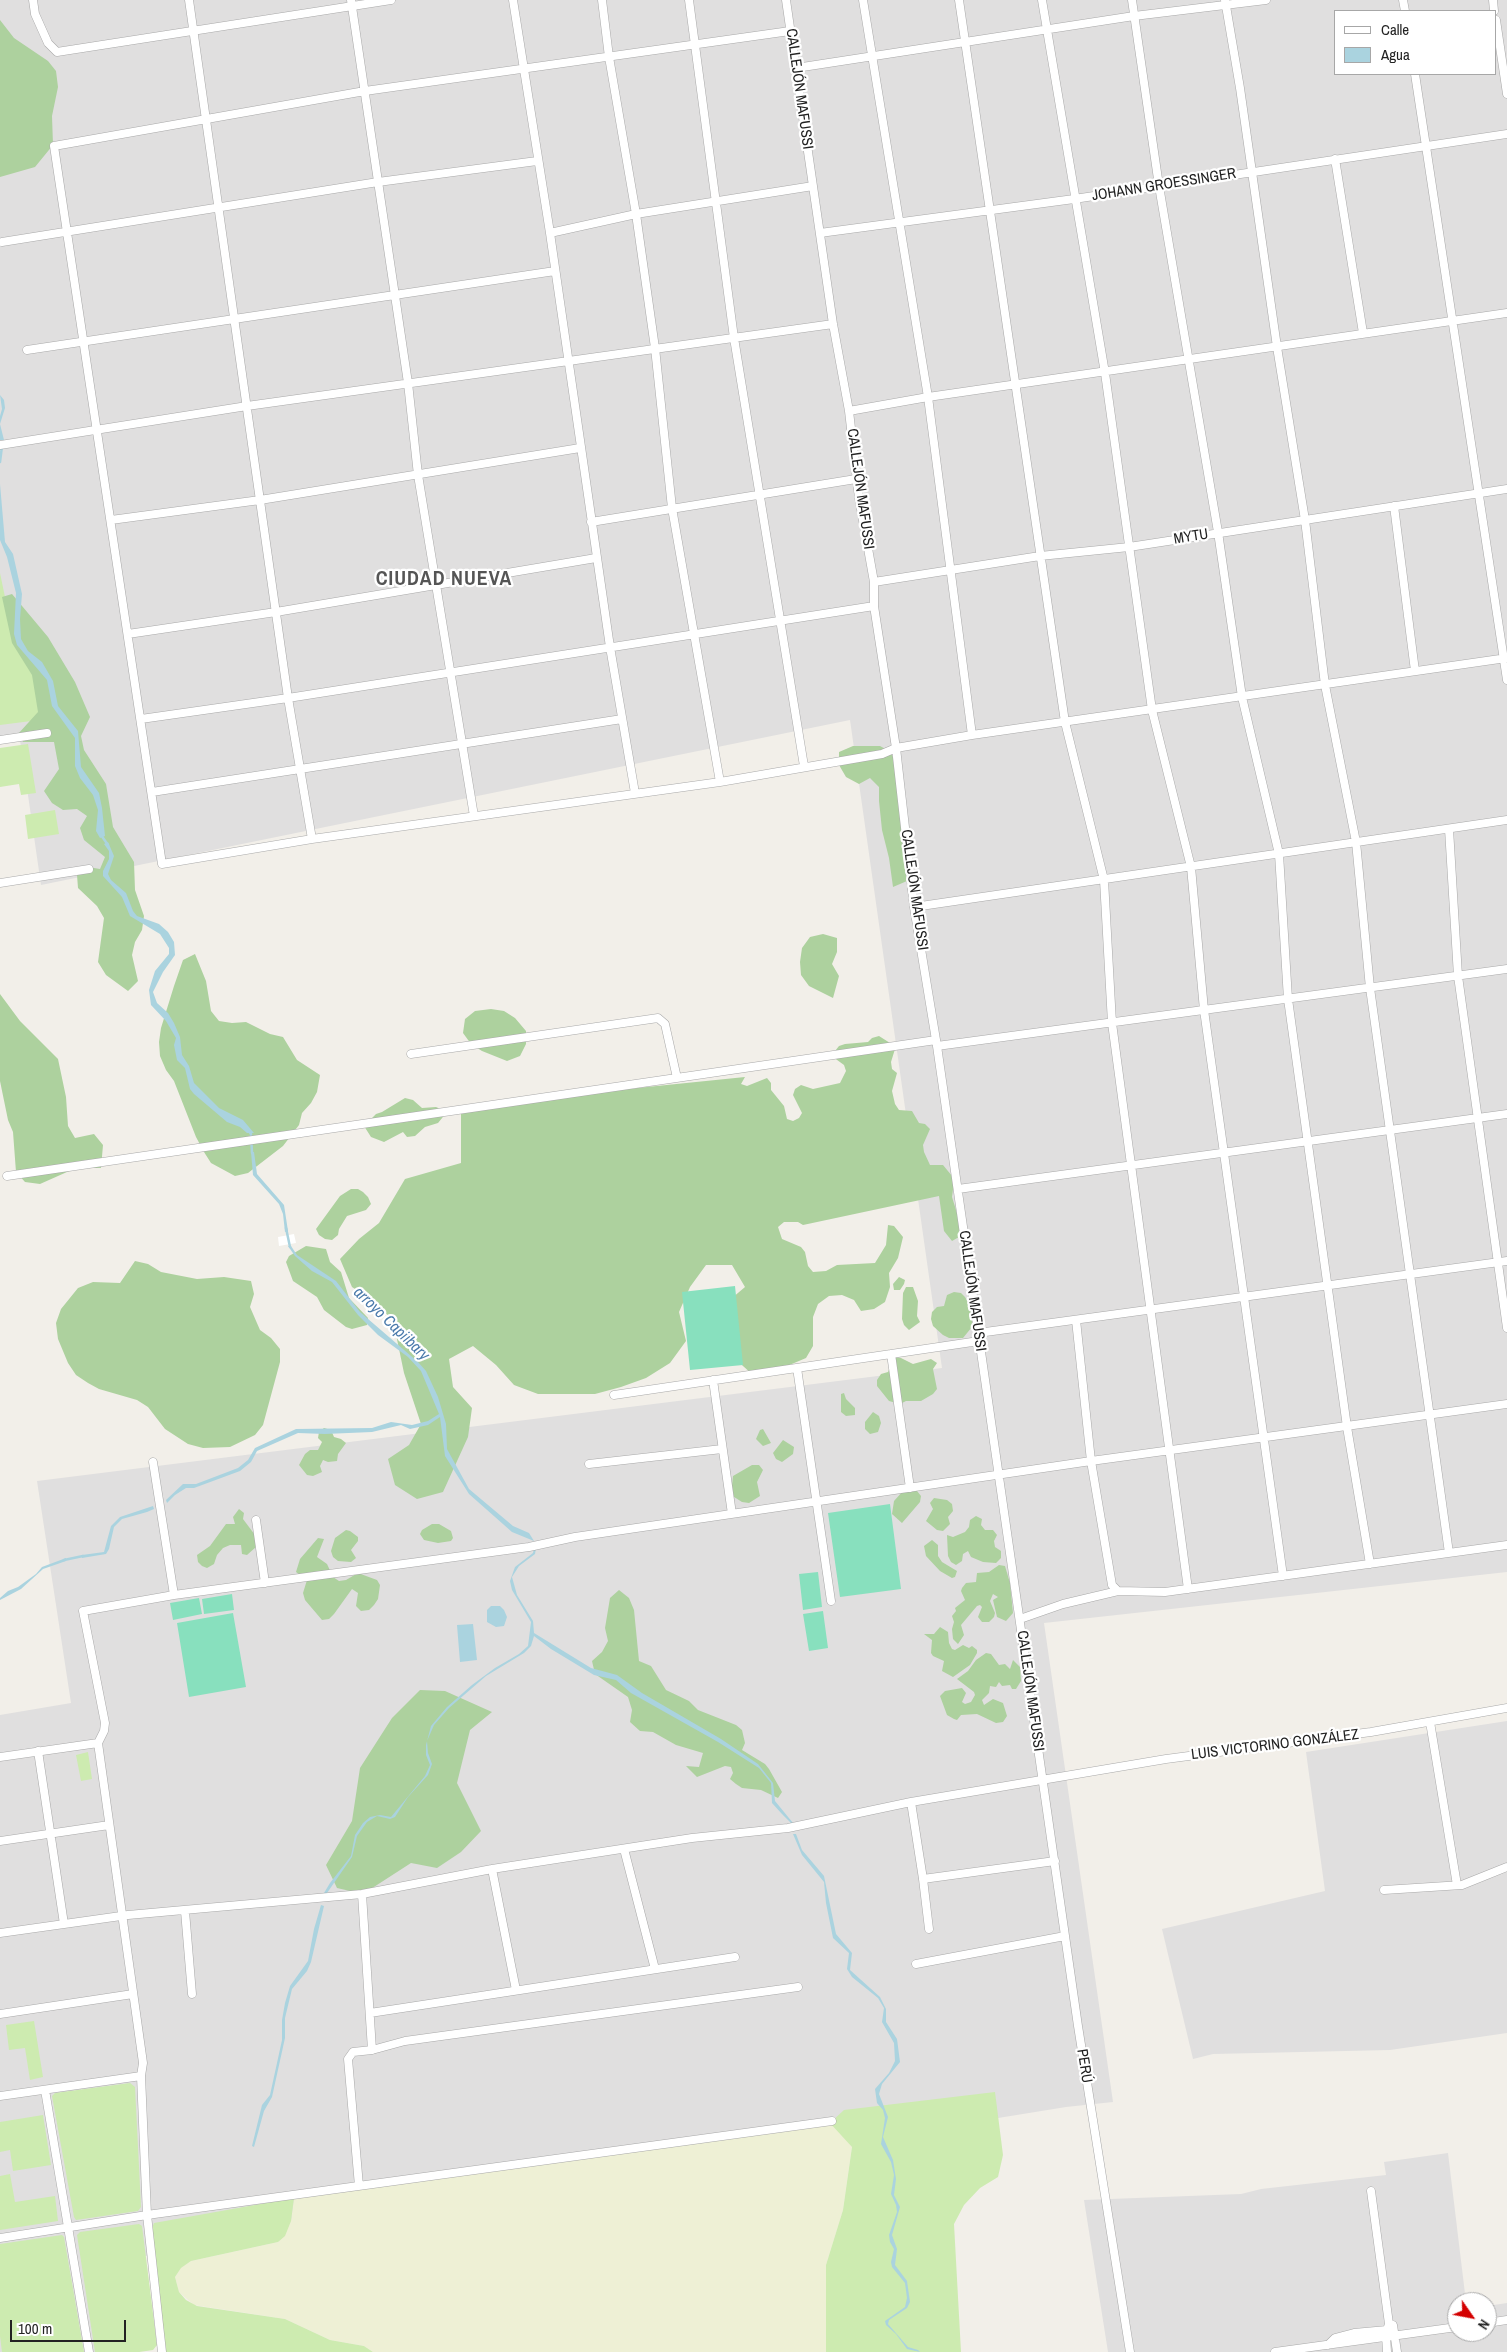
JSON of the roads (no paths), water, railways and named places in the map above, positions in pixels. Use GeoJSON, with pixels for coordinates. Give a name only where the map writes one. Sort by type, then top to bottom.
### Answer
{"type":"FeatureCollection","features":[{"type":"Feature","properties":{"kind":"street"},"geometry":{"type":"LineString","coordinates":[[33,0],[35,14],[48,43],[57,52],[352,3],[391,0]]}},
{"type":"Feature","properties":{"kind":"street"},"geometry":{"type":"LineString","coordinates":[[189,0],[288,698],[312,839]]}},
{"type":"Feature","properties":{"kind":"street"},"geometry":{"type":"LineString","coordinates":[[513,0],[537,161],[550,233],[596,558],[635,793]]}},
{"type":"Feature","properties":{"kind":"street"},"geometry":{"type":"LineString","coordinates":[[602,0],[609,56],[636,214],[655,348],[672,508],[720,782]]}},
{"type":"Feature","properties":{"kind":"street"},"geometry":{"type":"LineString","coordinates":[[689,0],[734,338],[804,766]]}},
{"type":"Feature","properties":{"kind":"street","name":"CALLEJÓN MAFUSSI"},"geometry":{"type":"LineString","coordinates":[[786,0],[833,324],[849,411],[856,479],[874,582],[874,606],[896,748],[914,907],[937,1043],[1043,1780]]}},
{"type":"Feature","properties":{"kind":"street"},"geometry":{"type":"LineString","coordinates":[[863,0],[928,397],[972,735]]}},
{"type":"Feature","properties":{"kind":"street"},"geometry":{"type":"LineString","coordinates":[[959,0],[1065,722],[1104,880],[1112,1023],[1188,1589]]}},
{"type":"Feature","properties":{"kind":"street"},"geometry":{"type":"LineString","coordinates":[[1042,0],[1074,199],[1105,373],[1152,710],[1191,867],[1204,1010],[1283,1576]]}},
{"type":"Feature","properties":{"kind":"street"},"geometry":{"type":"LineString","coordinates":[[1132,0],[1159,186],[1190,359],[1242,697],[1279,854],[1288,999],[1347,1426],[1370,1564]]}},
{"type":"Feature","properties":{"kind":"street"},"geometry":{"type":"LineString","coordinates":[[796,68],[1134,16],[1225,3],[1266,0]]}},
{"type":"Feature","properties":{"kind":"street"},"geometry":{"type":"LineString","coordinates":[[352,3],[408,383],[418,474],[474,816]]}},
{"type":"Feature","properties":{"kind":"street"},"geometry":{"type":"LineString","coordinates":[[1225,3],[1305,520],[1325,684],[1356,842],[1370,988],[1449,1553]]}},
{"type":"Feature","properties":{"kind":"street"},"geometry":{"type":"LineString","coordinates":[[1497,27],[1507,94]]}},
{"type":"Feature","properties":{"kind":"street"},"geometry":{"type":"LineString","coordinates":[[790,31],[365,90],[54,146],[162,864],[312,839],[720,782],[882,754],[896,748],[972,735],[1505,658]]}},
{"type":"Feature","properties":{"kind":"street"},"geometry":{"type":"LineString","coordinates":[[1415,75],[1507,680]]}},
{"type":"Feature","properties":{"kind":"street","name":"JOHANN GROESSINGER"},"geometry":{"type":"LineString","coordinates":[[820,233],[1074,199],[1507,134]]}},
{"type":"Feature","properties":{"kind":"street"},"geometry":{"type":"LineString","coordinates":[[1335,159],[1363,333]]}},
{"type":"Feature","properties":{"kind":"street"},"geometry":{"type":"LineString","coordinates":[[2,242],[66,230],[378,182],[537,161]]}},
{"type":"Feature","properties":{"kind":"street"},"geometry":{"type":"LineString","coordinates":[[550,233],[636,214],[717,203],[812,186]]}},
{"type":"Feature","properties":{"kind":"street"},"geometry":{"type":"LineString","coordinates":[[27,350],[83,340],[555,271]]}},
{"type":"Feature","properties":{"kind":"street"},"geometry":{"type":"LineString","coordinates":[[849,411],[928,397],[1105,373],[1507,313]]}},
{"type":"Feature","properties":{"kind":"street"},"geometry":{"type":"LineString","coordinates":[[0,445],[247,406],[833,324]]}},
{"type":"Feature","properties":{"kind":"street"},"geometry":{"type":"LineString","coordinates":[[111,520],[260,500],[580,448]]}},
{"type":"Feature","properties":{"kind":"street"},"geometry":{"type":"LineString","coordinates":[[591,522],[856,479]]}},
{"type":"Feature","properties":{"kind":"street","name":"MYTU"},"geometry":{"type":"LineString","coordinates":[[874,582],[1040,556],[1129,547],[1507,489]]}},
{"type":"Feature","properties":{"kind":"street"},"geometry":{"type":"LineString","coordinates":[[1394,506],[1415,672]]}},
{"type":"Feature","properties":{"kind":"street"},"geometry":{"type":"LineString","coordinates":[[128,634],[276,612],[596,558]]}},
{"type":"Feature","properties":{"kind":"street"},"geometry":{"type":"LineString","coordinates":[[141,719],[288,698],[874,606]]}},
{"type":"Feature","properties":{"kind":"street"},"geometry":{"type":"LineString","coordinates":[[152,792],[622,719]]}},
{"type":"Feature","properties":{"kind":"street"},"geometry":{"type":"LineString","coordinates":[[0,740],[47,733]]}},
{"type":"Feature","properties":{"kind":"street"},"geometry":{"type":"LineString","coordinates":[[914,907],[1507,820]]}},
{"type":"Feature","properties":{"kind":"street"},"geometry":{"type":"LineString","coordinates":[[1448,829],[1458,976],[1507,1328]]}},
{"type":"Feature","properties":{"kind":"street"},"geometry":{"type":"LineString","coordinates":[[0,883],[90,869]]}},
{"type":"Feature","properties":{"kind":"street"},"geometry":{"type":"LineString","coordinates":[[7,1176],[677,1078],[937,1043],[1112,1023],[1507,969]]}},
{"type":"Feature","properties":{"kind":"street"},"geometry":{"type":"LineString","coordinates":[[411,1054],[658,1018],[665,1024],[677,1078]]}},
{"type":"Feature","properties":{"kind":"street"},"geometry":{"type":"LineString","coordinates":[[958,1189],[1507,1114]]}},
{"type":"Feature","properties":{"kind":"street"},"geometry":{"type":"LineString","coordinates":[[614,1395],[891,1354],[1076,1320],[1507,1261]]}},
{"type":"Feature","properties":{"kind":"street"},"geometry":{"type":"LineString","coordinates":[[1076,1320],[1091,1461],[1112,1585],[1118,1591]]}},
{"type":"Feature","properties":{"kind":"street"},"geometry":{"type":"LineString","coordinates":[[891,1354],[910,1488]]}},
{"type":"Feature","properties":{"kind":"street"},"geometry":{"type":"LineString","coordinates":[[797,1368],[814,1502],[831,1601]]}},
{"type":"Feature","properties":{"kind":"street"},"geometry":{"type":"LineString","coordinates":[[713,1380],[732,1514]]}},
{"type":"Feature","properties":{"kind":"street"},"geometry":{"type":"LineString","coordinates":[[162,2352],[147,2215],[140,2076],[143,2063],[98,1743],[104,1731],[105,1722],[83,1611],[174,1595],[529,1547],[574,1537],[1091,1461],[1507,1404]]}},
{"type":"Feature","properties":{"kind":"street"},"geometry":{"type":"LineString","coordinates":[[589,1464],[722,1449]]}},
{"type":"Feature","properties":{"kind":"street"},"geometry":{"type":"LineString","coordinates":[[153,1462],[174,1595]]}},
{"type":"Feature","properties":{"kind":"street"},"geometry":{"type":"LineString","coordinates":[[256,1520],[265,1583]]}},
{"type":"Feature","properties":{"kind":"street"},"geometry":{"type":"LineString","coordinates":[[1020,1619],[1063,1604],[1118,1591],[1165,1592],[1507,1545]]}},
{"type":"Feature","properties":{"kind":"street","name":"LUIS VICTORINO GONZÁLEZ"},"geometry":{"type":"LineString","coordinates":[[0,1933],[122,1916],[362,1894],[492,1869],[692,1838],[788,1828],[911,1802],[1166,1759],[1325,1739],[1507,1708]]}},
{"type":"Feature","properties":{"kind":"street"},"geometry":{"type":"LineString","coordinates":[[1430,1722],[1457,1885]]}},
{"type":"Feature","properties":{"kind":"street"},"geometry":{"type":"LineString","coordinates":[[0,1756],[98,1743]]}},
{"type":"Feature","properties":{"kind":"street"},"geometry":{"type":"LineString","coordinates":[[38,1751],[64,1924]]}},
{"type":"Feature","properties":{"kind":"street","name":"PERÚ"},"geometry":{"type":"LineString","coordinates":[[1043,1780],[1065,1936],[1130,2352]]}},
{"type":"Feature","properties":{"kind":"street"},"geometry":{"type":"LineString","coordinates":[[911,1802],[929,1929]]}},
{"type":"Feature","properties":{"kind":"street"},"geometry":{"type":"LineString","coordinates":[[0,1841],[110,1825]]}},
{"type":"Feature","properties":{"kind":"street"},"geometry":{"type":"LineString","coordinates":[[624,1849],[656,1969]]}},
{"type":"Feature","properties":{"kind":"street"},"geometry":{"type":"LineString","coordinates":[[923,1879],[1055,1861]]}},
{"type":"Feature","properties":{"kind":"street"},"geometry":{"type":"LineString","coordinates":[[1384,1890],[1457,1885],[1507,1867]]}},
{"type":"Feature","properties":{"kind":"street"},"geometry":{"type":"LineString","coordinates":[[492,1869],[516,1990]]}},
{"type":"Feature","properties":{"kind":"street"},"geometry":{"type":"LineString","coordinates":[[362,1894],[372,2050]]}},
{"type":"Feature","properties":{"kind":"street"},"geometry":{"type":"LineString","coordinates":[[185,1911],[192,1994]]}},
{"type":"Feature","properties":{"kind":"street"},"geometry":{"type":"LineString","coordinates":[[916,1964],[1065,1936]]}},
{"type":"Feature","properties":{"kind":"street"},"geometry":{"type":"LineString","coordinates":[[370,2013],[735,1957]]}},
{"type":"Feature","properties":{"kind":"street"},"geometry":{"type":"LineString","coordinates":[[359,2186],[348,2059],[353,2052],[372,2050],[405,2041],[798,1987]]}},
{"type":"Feature","properties":{"kind":"street"},"geometry":{"type":"LineString","coordinates":[[0,2014],[133,1994]]}},
{"type":"Feature","properties":{"kind":"street"},"geometry":{"type":"LineString","coordinates":[[0,2096],[140,2076]]}},
{"type":"Feature","properties":{"kind":"street"},"geometry":{"type":"LineString","coordinates":[[45,2090],[90,2352]]}},
{"type":"Feature","properties":{"kind":"street"},"geometry":{"type":"LineString","coordinates":[[0,2238],[147,2215],[832,2121]]}},
{"type":"Feature","properties":{"kind":"street"},"geometry":{"type":"LineString","coordinates":[[1371,2192],[1388,2329],[1387,2352]]}},
{"type":"Feature","properties":{"kind":"street"},"geometry":{"type":"LineString","coordinates":[[1395,2336],[1447,2328]]}},
{"type":"Feature","properties":{"kind":"street"},"geometry":{"type":"LineString","coordinates":[[1388,2329],[1395,2336],[1397,2352]]}},
{"type":"Feature","properties":{"kind":"street"},"geometry":{"type":"LineString","coordinates":[[1275,2352],[1328,2345],[1335,2338],[1354,2333],[1388,2329]]}},
{"type":"Feature","properties":{"kind":"water"},"geometry":{"type":"Polygon","coordinates":[[[0,395],[4,400],[5,408],[0,424],[2,409],[0,395]]]}},
{"type":"Feature","properties":{"kind":"water"},"geometry":{"type":"Polygon","coordinates":[[[0,424],[4,440],[0,440],[0,424]]]}},
{"type":"Feature","properties":{"kind":"water"},"geometry":{"type":"Polygon","coordinates":[[[0,484],[5,542],[13,554],[22,594],[21,639],[28,651],[42,662],[53,681],[58,706],[78,731],[81,767],[99,793],[105,836],[100,838],[96,831],[98,810],[93,795],[80,778],[75,766],[75,738],[52,706],[47,680],[17,645],[14,634],[16,593],[7,557],[0,540],[0,484]]]}},
{"type":"Feature","properties":{"kind":"water"},"geometry":{"type":"Polygon","coordinates":[[[108,842],[114,856],[108,874],[111,880],[126,893],[137,916],[159,924],[168,932],[174,942],[175,955],[163,972],[153,992],[157,1003],[168,1013],[174,1023],[180,1037],[182,1055],[189,1066],[194,1083],[219,1108],[243,1120],[254,1133],[247,1133],[240,1127],[227,1122],[190,1089],[185,1068],[177,1060],[174,1045],[176,1038],[166,1021],[151,1005],[149,990],[155,971],[169,954],[169,948],[160,934],[130,916],[122,897],[103,876],[103,871],[109,859],[109,851],[104,844],[108,842]]]}},
{"type":"Feature","properties":{"kind":"water"},"geometry":{"type":"Polygon","coordinates":[[[251,1152],[254,1152],[257,1174],[284,1205],[288,1231],[285,1232],[283,1214],[279,1204],[253,1175],[251,1152]]]}},
{"type":"Feature","properties":{"kind":"water"},"geometry":{"type":"Polygon","coordinates":[[[288,1246],[291,1246],[297,1255],[336,1281],[360,1312],[426,1371],[438,1397],[446,1424],[447,1449],[469,1489],[513,1526],[529,1533],[534,1541],[512,1532],[469,1494],[445,1456],[440,1417],[428,1425],[410,1429],[401,1425],[372,1432],[298,1433],[257,1451],[251,1462],[240,1471],[194,1488],[186,1488],[167,1503],[166,1500],[183,1484],[196,1484],[238,1468],[248,1460],[255,1448],[296,1429],[372,1428],[391,1422],[412,1425],[428,1421],[439,1414],[421,1371],[408,1357],[378,1335],[358,1315],[332,1282],[312,1271],[295,1256],[288,1246]]]}},
{"type":"Feature","properties":{"kind":"water"},"geometry":{"type":"Polygon","coordinates":[[[153,1506],[154,1509],[147,1512],[122,1519],[114,1527],[106,1554],[82,1558],[82,1555],[104,1552],[111,1526],[120,1517],[153,1506]]]}},
{"type":"Feature","properties":{"kind":"water"},"geometry":{"type":"Polygon","coordinates":[[[534,1548],[536,1548],[535,1554],[519,1566],[512,1577],[517,1595],[533,1621],[534,1633],[591,1668],[617,1675],[642,1693],[721,1739],[758,1764],[773,1783],[775,1801],[793,1823],[772,1803],[771,1783],[759,1768],[718,1742],[631,1693],[616,1680],[594,1675],[551,1649],[534,1636],[531,1646],[524,1653],[486,1676],[449,1708],[434,1725],[427,1741],[431,1726],[447,1707],[472,1685],[528,1646],[531,1622],[512,1590],[510,1581],[515,1567],[533,1553],[534,1548]]]}},
{"type":"Feature","properties":{"kind":"water"},"geometry":{"type":"Polygon","coordinates":[[[66,1558],[66,1561],[43,1569],[21,1589],[0,1600],[8,1591],[18,1587],[36,1574],[42,1567],[66,1558]]]}},
{"type":"Feature","properties":{"kind":"water"},"geometry":{"type":"Polygon","coordinates":[[[491,1606],[500,1606],[504,1610],[507,1617],[504,1626],[496,1627],[487,1622],[487,1610],[491,1606]]]}},
{"type":"Feature","properties":{"kind":"water"},"geometry":{"type":"Polygon","coordinates":[[[473,1624],[477,1660],[460,1662],[457,1625],[473,1624]]]}},
{"type":"Feature","properties":{"kind":"water"},"geometry":{"type":"Polygon","coordinates":[[[427,1741],[428,1753],[432,1764],[428,1775],[408,1797],[395,1817],[390,1819],[377,1816],[367,1822],[357,1836],[352,1857],[327,1893],[324,1893],[351,1856],[355,1835],[363,1823],[370,1817],[380,1815],[391,1817],[425,1776],[430,1765],[426,1755],[427,1741]]]}},
{"type":"Feature","properties":{"kind":"water"},"geometry":{"type":"Polygon","coordinates":[[[793,1834],[796,1834],[802,1850],[824,1876],[836,1934],[852,1953],[850,1970],[880,1997],[886,2009],[886,2022],[897,2039],[900,2062],[882,2084],[879,2094],[888,2117],[883,2137],[893,2160],[896,2179],[894,2195],[900,2207],[892,2235],[897,2249],[895,2265],[907,2281],[910,2302],[907,2308],[889,2320],[888,2324],[908,2347],[920,2352],[907,2349],[896,2334],[886,2325],[885,2321],[905,2307],[907,2298],[905,2283],[892,2267],[891,2262],[894,2249],[889,2235],[897,2212],[891,2194],[894,2175],[891,2162],[881,2144],[885,2118],[883,2110],[877,2103],[875,2089],[889,2073],[895,2061],[894,2043],[882,2022],[884,2008],[878,1998],[852,1977],[847,1969],[849,1953],[833,1938],[824,1882],[802,1855],[793,1834]]]}},
{"type":"Feature","properties":{"kind":"water"},"geometry":{"type":"Polygon","coordinates":[[[321,1905],[324,1906],[311,1962],[307,1971],[292,1989],[285,2018],[285,2038],[272,2097],[264,2111],[254,2147],[252,2146],[262,2105],[270,2095],[282,2040],[282,2020],[285,2003],[290,1986],[308,1961],[321,1905]]]}},
{"type":"Feature","properties":{"kind":"waterway","name":"arroyo Capiibary"},"geometry":{"type":"LineString","coordinates":[[0,462],[2,446]]}},
{"type":"Feature","properties":{"kind":"waterway","name":"arroyo Capiibary"},"geometry":{"type":"LineString","coordinates":[[101,835],[108,845]]}},
{"type":"Feature","properties":{"kind":"waterway","name":"arroyo Capiibary"},"geometry":{"type":"LineString","coordinates":[[248,1130],[251,1134],[252,1153]]}},
{"type":"Feature","properties":{"kind":"waterway","name":"arroyo Capiibary"},"geometry":{"type":"LineString","coordinates":[[286,1228],[290,1247]]}},
{"type":"Feature","properties":{"kind":"waterway"},"geometry":{"type":"LineString","coordinates":[[64,1560],[83,1556]]}},
{"type":"Feature","properties":{"kind":"district","name":"CIUDAD NUEVA"},"geometry":{"type":"Point","coordinates":[444,580]}}]}
